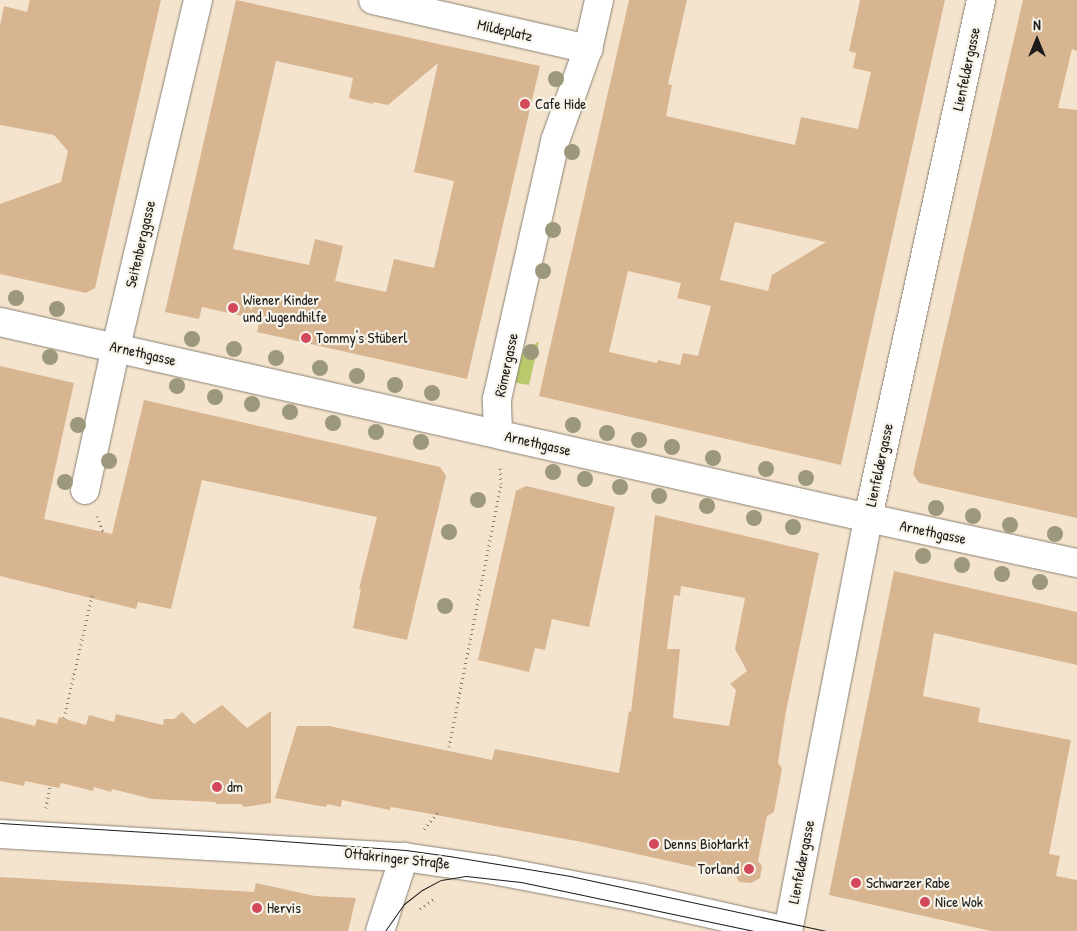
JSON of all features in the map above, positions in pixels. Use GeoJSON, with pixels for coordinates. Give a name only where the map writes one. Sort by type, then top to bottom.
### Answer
{"type":"FeatureCollection","features":[{"type":"Feature","properties":{"kind":"street","name":"Seitenberggasse"},"geometry":{"type":"LineString","coordinates":[[85,490],[116,347],[198,0]]}},
{"type":"Feature","properties":{"kind":"street","name":"Mildeplatz"},"geometry":{"type":"LineString","coordinates":[[372,0],[588,49]]}},
{"type":"Feature","properties":{"kind":"street"},"geometry":{"type":"LineString","coordinates":[[588,49],[599,0]]}},
{"type":"Feature","properties":{"kind":"street","name":"Lienfeldergasse"},"geometry":{"type":"LineString","coordinates":[[787,931],[868,518],[981,0]]}},
{"type":"Feature","properties":{"kind":"street","name":"Römergasse"},"geometry":{"type":"LineString","coordinates":[[498,434],[498,399],[554,140],[588,49]]}},
{"type":"Feature","properties":{"kind":"street","name":"Arnethgasse"},"geometry":{"type":"LineString","coordinates":[[0,322],[868,518],[1077,563]]}},
{"type":"Feature","properties":{"kind":"street","name":"Ottakringer Straße"},"geometry":{"type":"LineString","coordinates":[[0,834],[404,857],[494,870],[640,898],[787,931]]}},
{"type":"Feature","properties":{"kind":"street"},"geometry":{"type":"LineString","coordinates":[[380,931],[404,857]]}},
{"type":"Feature","properties":{"kind":"path"},"geometry":{"type":"LineString","coordinates":[[449,747],[501,484],[498,434]]}},
{"type":"Feature","properties":{"kind":"path"},"geometry":{"type":"LineString","coordinates":[[64,718],[93,591]]}},
{"type":"Feature","properties":{"kind":"path"},"geometry":{"type":"LineString","coordinates":[[44,816],[50,786]]}},
{"type":"Feature","properties":{"kind":"path"},"geometry":{"type":"LineString","coordinates":[[428,825],[438,812]]}},
{"type":"Feature","properties":{"kind":"green space"},"geometry":{"type":"Polygon","coordinates":[[[539,341],[529,385],[511,382],[517,357],[539,341]]]}},
{"type":"Feature","properties":{"kind":"building"},"geometry":{"type":"Polygon","coordinates":[[[30,0],[161,0],[95,288],[86,293],[0,274],[0,204],[61,182],[68,151],[54,135],[0,125],[0,26],[4,6],[27,12],[30,0]]]}},
{"type":"Feature","properties":{"kind":"building"},"geometry":{"type":"Polygon","coordinates":[[[236,0],[540,66],[467,379],[257,332],[260,320],[202,307],[199,319],[165,312],[236,0]],[[276,61],[233,249],[309,265],[315,239],[343,246],[335,281],[386,292],[394,259],[434,268],[454,181],[414,172],[438,63],[388,105],[373,102],[373,104],[349,98],[353,78],[276,61]]]}},
{"type":"Feature","properties":{"kind":"building"},"geometry":{"type":"Polygon","coordinates":[[[629,0],[687,0],[668,84],[672,85],[666,116],[795,145],[801,117],[858,129],[871,72],[853,68],[856,53],[849,51],[860,0],[945,0],[841,465],[539,396],[629,0]],[[735,222],[720,280],[768,291],[772,275],[826,242],[735,222]],[[628,271],[609,352],[657,363],[658,360],[680,365],[683,353],[698,356],[711,306],[677,298],[681,283],[628,271]]]}},
{"type":"Feature","properties":{"kind":"building"},"geometry":{"type":"Polygon","coordinates":[[[1023,0],[1077,0],[1077,51],[1072,49],[1058,108],[1077,110],[1077,518],[919,483],[913,474],[1023,0]]]}},
{"type":"Feature","properties":{"kind":"building"},"geometry":{"type":"Polygon","coordinates":[[[0,366],[74,383],[44,519],[112,534],[144,400],[440,467],[446,476],[407,640],[353,628],[361,589],[359,589],[377,517],[202,480],[171,609],[138,602],[136,609],[0,576],[0,366]]]}},
{"type":"Feature","properties":{"kind":"building"},"geometry":{"type":"Polygon","coordinates":[[[526,486],[615,507],[589,627],[552,619],[545,650],[535,648],[529,672],[478,660],[516,491],[526,486]]]}},
{"type":"Feature","properties":{"kind":"building"},"geometry":{"type":"Polygon","coordinates":[[[655,515],[819,553],[786,711],[778,762],[782,769],[774,812],[767,816],[758,861],[762,866],[760,878],[751,883],[739,882],[736,876],[587,843],[420,812],[391,807],[390,810],[342,800],[341,807],[327,804],[326,807],[275,798],[297,726],[329,726],[492,760],[495,749],[619,773],[629,711],[631,712],[655,515]],[[681,586],[680,596],[674,595],[667,649],[680,649],[673,718],[729,726],[736,690],[730,684],[747,671],[735,649],[745,598],[681,586]]]}},
{"type":"Feature","properties":{"kind":"building"},"geometry":{"type":"Polygon","coordinates":[[[894,571],[1077,612],[1077,665],[934,633],[923,696],[980,708],[978,722],[1071,740],[1049,854],[1060,856],[1056,876],[1077,880],[1077,931],[991,931],[829,895],[894,571]]]}},
{"type":"Feature","properties":{"kind":"building"},"geometry":{"type":"Polygon","coordinates":[[[222,705],[247,728],[271,711],[271,803],[244,807],[241,804],[152,799],[112,789],[111,792],[94,787],[93,791],[61,783],[59,788],[25,781],[24,786],[0,781],[0,717],[35,726],[37,719],[57,724],[59,717],[86,725],[89,715],[114,722],[116,714],[163,725],[164,719],[174,719],[182,712],[194,724],[222,705]]]}},
{"type":"Feature","properties":{"kind":"building"},"geometry":{"type":"Polygon","coordinates":[[[0,877],[254,892],[256,883],[315,896],[356,898],[348,931],[0,931],[0,877]]]}},
{"type":"Feature","properties":{"kind":"tram line"},"geometry":{"type":"LineString","coordinates":[[0,823],[406,850],[570,876],[826,931]]}},
{"type":"Feature","properties":{"kind":"tram line"},"geometry":{"type":"LineString","coordinates":[[385,931],[404,904],[422,890],[441,880],[466,876],[521,882],[754,931]]}},
{"type":"Feature","properties":{"kind":"place","name":"Cafe Hide"},"geometry":{"type":"Point","coordinates":[525,104]}},
{"type":"Feature","properties":{"kind":"place","name":"Wiener Kinder und Jugendhilfe"},"geometry":{"type":"Point","coordinates":[233,308]}},
{"type":"Feature","properties":{"kind":"place","name":"Tommy's Stüberl"},"geometry":{"type":"Point","coordinates":[306,338]}},
{"type":"Feature","properties":{"kind":"place","name":"dm"},"geometry":{"type":"Point","coordinates":[217,787]}},
{"type":"Feature","properties":{"kind":"place","name":"Denns BioMarkt"},"geometry":{"type":"Point","coordinates":[654,844]}},
{"type":"Feature","properties":{"kind":"place","name":"Torland"},"geometry":{"type":"Point","coordinates":[749,869]}},
{"type":"Feature","properties":{"kind":"place","name":"Schwarzer Rabe"},"geometry":{"type":"Point","coordinates":[856,883]}},
{"type":"Feature","properties":{"kind":"place","name":"Nice Wok"},"geometry":{"type":"Point","coordinates":[925,902]}},
{"type":"Feature","properties":{"kind":"place","name":"Hervis"},"geometry":{"type":"Point","coordinates":[257,908]}}]}
